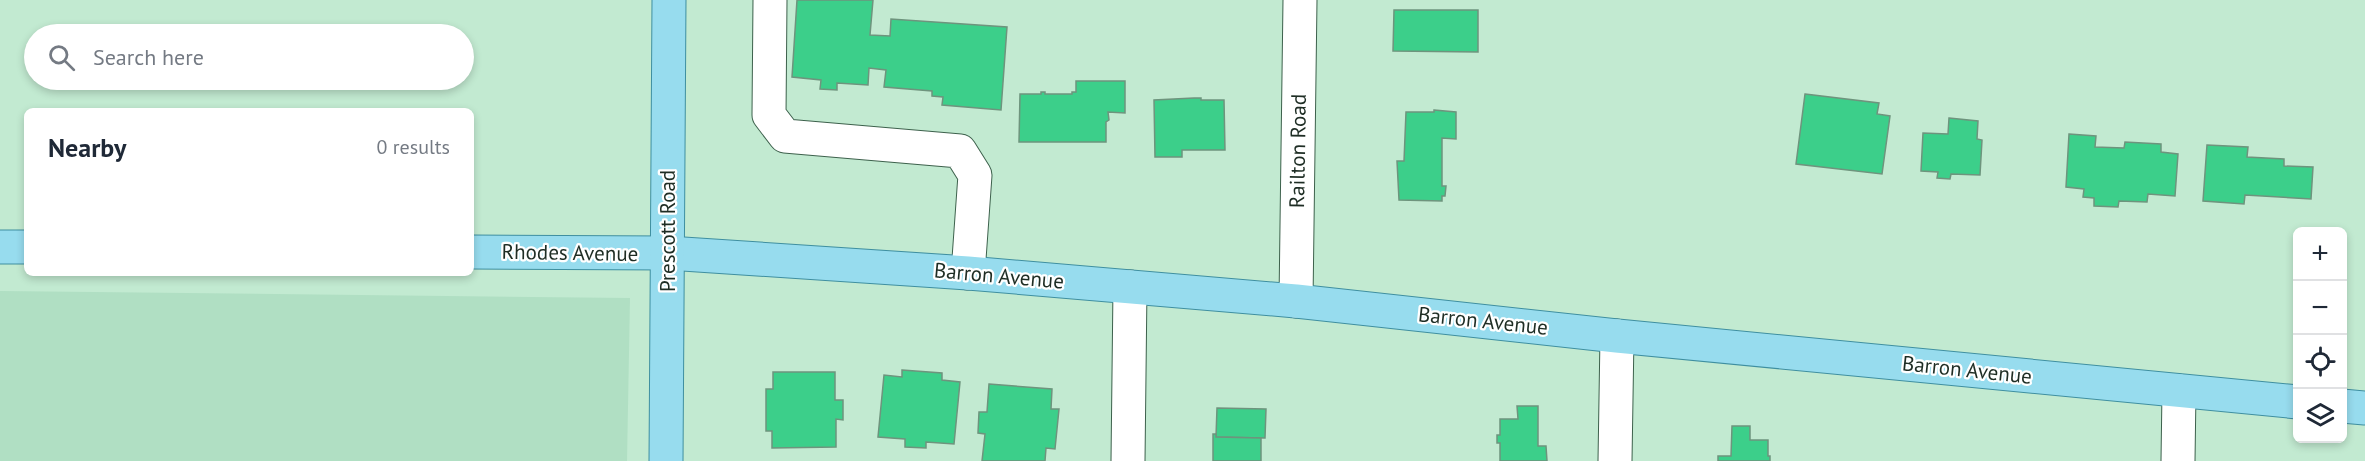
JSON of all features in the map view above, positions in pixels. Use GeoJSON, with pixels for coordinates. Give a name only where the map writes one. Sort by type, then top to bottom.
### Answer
{"type":"FeatureCollection","features":[{"type":"Feature","properties":{"kind":"main road","name":"Prescott Road"},"geometry":{"type":"LineString","coordinates":[[666,461],[669,0]]}},
{"type":"Feature","properties":{"kind":"main road"},"geometry":{"type":"LineString","coordinates":[[0,247],[24,248]]}},
{"type":"Feature","properties":{"kind":"main road","name":"Rhodes Avenue"},"geometry":{"type":"LineString","coordinates":[[474,252],[668,253]]}},
{"type":"Feature","properties":{"kind":"main road","name":"Barron Avenue"},"geometry":{"type":"LineString","coordinates":[[668,253],[968,273],[1296,302],[1617,336],[2293,402]]}},
{"type":"Feature","properties":{"kind":"main road"},"geometry":{"type":"LineString","coordinates":[[2347,406],[2365,408]]}},
{"type":"Feature","properties":{"kind":"street"},"geometry":{"type":"LineString","coordinates":[[770,0],[769,115],[785,136],[960,151],[975,175],[968,273]]}},
{"type":"Feature","properties":{"kind":"street","name":"Railton Road"},"geometry":{"type":"LineString","coordinates":[[1296,302],[1300,0]]}},
{"type":"Feature","properties":{"kind":"street"},"geometry":{"type":"LineString","coordinates":[[1128,461],[1130,287]]}},
{"type":"Feature","properties":{"kind":"street"},"geometry":{"type":"LineString","coordinates":[[1615,461],[1617,336]]}},
{"type":"Feature","properties":{"kind":"street"},"geometry":{"type":"LineString","coordinates":[[2178,461],[2179,391]]}},
{"type":"Feature","properties":{"kind":"shaded area"},"geometry":{"type":"Polygon","coordinates":[[[0,291],[630,298],[627,461],[0,461],[0,291]]]}},
{"type":"Feature","properties":{"kind":"building"},"geometry":{"type":"Polygon","coordinates":[[[797,0],[873,0],[870,35],[890,36],[891,19],[1007,27],[1001,110],[942,105],[943,97],[932,96],[932,91],[884,87],[886,70],[869,68],[868,85],[837,83],[837,90],[820,89],[821,80],[792,77],[797,0]]]}},
{"type":"Feature","properties":{"kind":"building"},"geometry":{"type":"Polygon","coordinates":[[[1394,10],[1478,10],[1478,52],[1393,51],[1394,10]]]}},
{"type":"Feature","properties":{"kind":"building"},"geometry":{"type":"Polygon","coordinates":[[[1076,81],[1125,81],[1125,113],[1108,112],[1106,142],[1019,142],[1020,94],[1045,92],[1045,94],[1072,94],[1076,92],[1076,81]]]}},
{"type":"Feature","properties":{"kind":"building"},"geometry":{"type":"Polygon","coordinates":[[[1805,94],[1879,103],[1877,114],[1890,116],[1882,174],[1796,164],[1805,94]]]}},
{"type":"Feature","properties":{"kind":"building"},"geometry":{"type":"Polygon","coordinates":[[[1201,98],[1201,100],[1224,100],[1225,150],[1182,150],[1182,157],[1155,157],[1154,100],[1201,98]]]}},
{"type":"Feature","properties":{"kind":"building"},"geometry":{"type":"Polygon","coordinates":[[[1434,110],[1456,112],[1456,139],[1442,138],[1442,186],[1446,186],[1445,196],[1442,196],[1442,201],[1399,200],[1397,161],[1404,161],[1406,112],[1434,112],[1434,110]]]}},
{"type":"Feature","properties":{"kind":"building"},"geometry":{"type":"Polygon","coordinates":[[[1949,118],[1978,121],[1977,139],[1982,140],[1980,175],[1951,174],[1950,179],[1937,178],[1938,172],[1921,171],[1923,133],[1948,134],[1949,118]]]}},
{"type":"Feature","properties":{"kind":"building"},"geometry":{"type":"Polygon","coordinates":[[[2069,134],[2096,136],[2095,147],[2124,148],[2125,142],[2161,144],[2161,152],[2178,154],[2175,196],[2148,194],[2147,202],[2119,201],[2118,207],[2094,206],[2094,198],[2083,197],[2084,189],[2066,187],[2069,134]]]}},
{"type":"Feature","properties":{"kind":"building"},"geometry":{"type":"Polygon","coordinates":[[[2207,145],[2248,147],[2247,157],[2284,159],[2284,166],[2313,167],[2311,199],[2245,195],[2244,204],[2203,201],[2207,145]]]}},
{"type":"Feature","properties":{"kind":"building"},"geometry":{"type":"Polygon","coordinates":[[[902,370],[942,373],[942,380],[960,382],[954,444],[926,442],[926,448],[905,447],[905,439],[878,437],[884,375],[902,377],[902,370]]]}},
{"type":"Feature","properties":{"kind":"building"},"geometry":{"type":"Polygon","coordinates":[[[773,372],[835,372],[835,400],[843,400],[843,420],[836,419],[836,447],[772,448],[772,431],[766,431],[766,389],[773,389],[773,372]]]}},
{"type":"Feature","properties":{"kind":"building"},"geometry":{"type":"Polygon","coordinates":[[[989,384],[1052,389],[1051,409],[1059,409],[1055,449],[1046,448],[1045,461],[982,461],[985,434],[978,433],[979,412],[987,412],[989,384]]]}},
{"type":"Feature","properties":{"kind":"building"},"geometry":{"type":"Polygon","coordinates":[[[1517,406],[1538,406],[1538,446],[1546,446],[1547,461],[1500,461],[1500,443],[1497,443],[1497,435],[1500,435],[1500,419],[1518,419],[1517,406]]]}},
{"type":"Feature","properties":{"kind":"building"},"geometry":{"type":"Polygon","coordinates":[[[1217,408],[1266,409],[1265,438],[1216,437],[1217,408]]]}},
{"type":"Feature","properties":{"kind":"building"},"geometry":{"type":"Polygon","coordinates":[[[1732,426],[1750,426],[1750,440],[1768,440],[1770,461],[1718,461],[1718,456],[1731,456],[1732,426]]]}},
{"type":"Feature","properties":{"kind":"building"},"geometry":{"type":"Polygon","coordinates":[[[1213,434],[1216,434],[1216,437],[1261,438],[1261,461],[1213,461],[1213,434]]]}}]}
